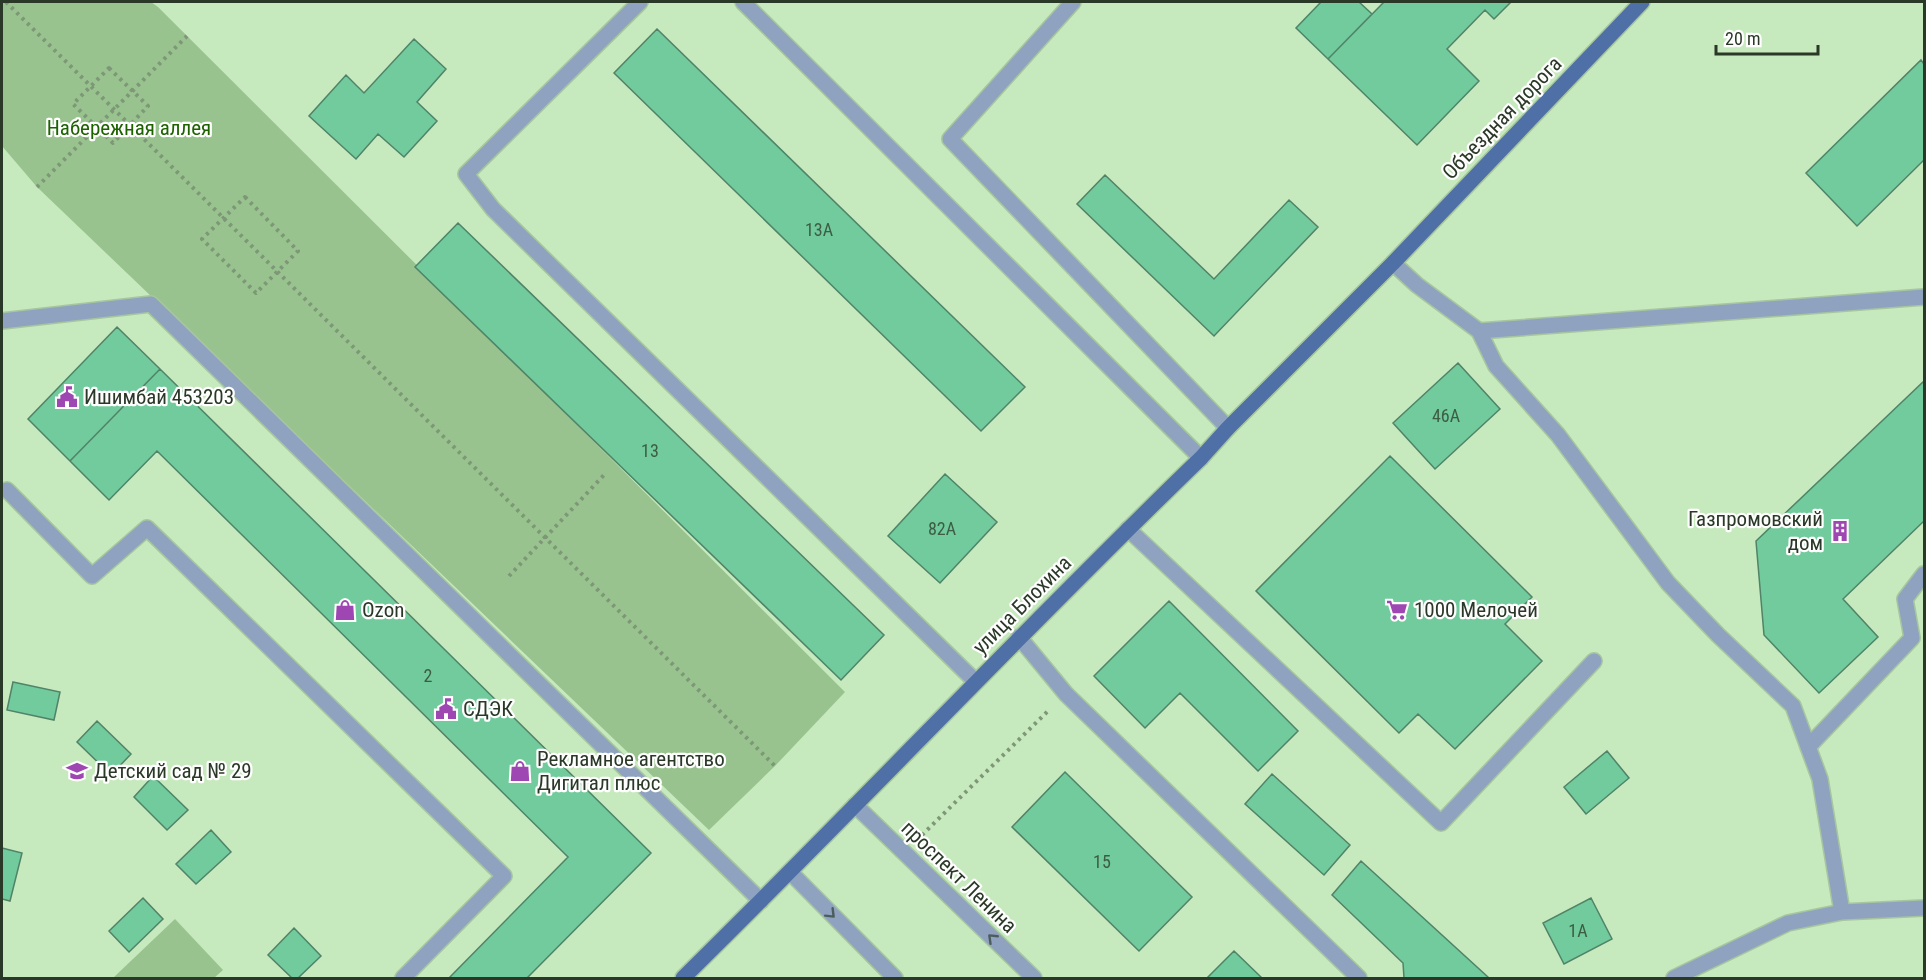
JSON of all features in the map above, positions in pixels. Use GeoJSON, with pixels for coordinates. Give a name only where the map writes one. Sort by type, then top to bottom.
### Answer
{"type":"FeatureCollection","features":[{"type":"Feature","properties":{"kind":"main road","name":"Объездная дорога"},"geometry":{"type":"LineString","coordinates":[[1393,263],[1642,2]]}},
{"type":"Feature","properties":{"kind":"main road","name":"улица Блохина"},"geometry":{"type":"LineString","coordinates":[[682,978],[790,872],[975,681],[1201,458],[1393,263]]}},
{"type":"Feature","properties":{"kind":"street"},"geometry":{"type":"LineString","coordinates":[[640,2],[466,174],[493,209],[975,681]]}},
{"type":"Feature","properties":{"kind":"street"},"geometry":{"type":"LineString","coordinates":[[743,2],[1201,458]]}},
{"type":"Feature","properties":{"kind":"street"},"geometry":{"type":"LineString","coordinates":[[1073,2],[950,139],[1228,429]]}},
{"type":"Feature","properties":{"kind":"street"},"geometry":{"type":"LineString","coordinates":[[1393,263],[1417,285],[1479,331],[1496,366],[1558,435],[1668,583],[1718,636],[1793,706],[1820,779],[1842,912]]}},
{"type":"Feature","properties":{"kind":"street"},"geometry":{"type":"LineString","coordinates":[[1479,331],[1924,297]]}},
{"type":"Feature","properties":{"kind":"street"},"geometry":{"type":"LineString","coordinates":[[2,321],[151,304],[761,901]]}},
{"type":"Feature","properties":{"kind":"street"},"geometry":{"type":"LineString","coordinates":[[7,490],[93,576],[147,528],[504,876],[403,978]]}},
{"type":"Feature","properties":{"kind":"street"},"geometry":{"type":"LineString","coordinates":[[1128,529],[1441,823],[1594,661]]}},
{"type":"Feature","properties":{"kind":"street"},"geometry":{"type":"LineString","coordinates":[[1808,747],[1912,638],[1905,599],[1924,574]]}},
{"type":"Feature","properties":{"kind":"street"},"geometry":{"type":"LineString","coordinates":[[1019,637],[1066,694],[1359,978]]}},
{"type":"Feature","properties":{"kind":"street","name":"проспект Ленина"},"geometry":{"type":"LineString","coordinates":[[855,805],[1034,978]]}},
{"type":"Feature","properties":{"kind":"street"},"geometry":{"type":"LineString","coordinates":[[790,872],[895,978]]}},
{"type":"Feature","properties":{"kind":"street"},"geometry":{"type":"LineString","coordinates":[[1674,978],[1788,923],[1842,912],[1924,908]]}},
{"type":"Feature","properties":{"kind":"path"},"geometry":{"type":"LineString","coordinates":[[6,2],[775,766]]}},
{"type":"Feature","properties":{"kind":"path"},"geometry":{"type":"LineString","coordinates":[[36,187],[187,36]]}},
{"type":"Feature","properties":{"kind":"path"},"geometry":{"type":"LineString","coordinates":[[109,68],[148,106],[113,143],[73,105],[91,86],[109,68]]}},
{"type":"Feature","properties":{"kind":"path"},"geometry":{"type":"LineString","coordinates":[[245,197],[298,251],[256,293],[202,239],[224,217],[245,197]]}},
{"type":"Feature","properties":{"kind":"path"},"geometry":{"type":"LineString","coordinates":[[509,576],[604,475]]}},
{"type":"Feature","properties":{"kind":"path"},"geometry":{"type":"LineString","coordinates":[[904,852],[1066,694]]}},
{"type":"Feature","properties":{"kind":"green space","name":"Набережная аллея"},"geometry":{"type":"Polygon","coordinates":[[[2,2],[151,2],[158,7],[845,692],[775,766],[709,830],[37,187],[2,146],[2,2]]]}},
{"type":"Feature","properties":{"kind":"green space"},"geometry":{"type":"Polygon","coordinates":[[[175,919],[223,970],[214,978],[113,978],[175,919]]]}},
{"type":"Feature","properties":{"kind":"building"},"geometry":{"type":"Polygon","coordinates":[[[1321,2],[1359,2],[1372,14],[1328,59],[1296,28],[1321,2]]]}},
{"type":"Feature","properties":{"kind":"building"},"geometry":{"type":"Polygon","coordinates":[[[1384,2],[1511,2],[1494,19],[1485,10],[1447,49],[1479,81],[1417,145],[1328,59],[1384,2]]]}},
{"type":"Feature","properties":{"kind":"building"},"geometry":{"type":"Polygon","coordinates":[[[657,29],[1025,387],[981,431],[614,73],[657,29]]]}},
{"type":"Feature","properties":{"kind":"building"},"geometry":{"type":"Polygon","coordinates":[[[414,39],[446,69],[417,102],[437,121],[404,157],[378,134],[356,159],[309,116],[346,75],[364,93],[414,39]]]}},
{"type":"Feature","properties":{"kind":"building"},"geometry":{"type":"Polygon","coordinates":[[[1921,60],[1924,64],[1924,160],[1857,226],[1806,173],[1921,60]]]}},
{"type":"Feature","properties":{"kind":"building"},"geometry":{"type":"Polygon","coordinates":[[[1105,175],[1214,279],[1289,200],[1318,227],[1214,336],[1077,204],[1105,175]]]}},
{"type":"Feature","properties":{"kind":"building"},"geometry":{"type":"Polygon","coordinates":[[[458,223],[884,635],[841,680],[415,267],[458,223]]]}},
{"type":"Feature","properties":{"kind":"building"},"geometry":{"type":"Polygon","coordinates":[[[117,327],[160,369],[70,461],[28,419],[117,327]]]}},
{"type":"Feature","properties":{"kind":"building"},"geometry":{"type":"Polygon","coordinates":[[[1458,363],[1500,409],[1435,469],[1393,423],[1458,363]]]}},
{"type":"Feature","properties":{"kind":"building"},"geometry":{"type":"Polygon","coordinates":[[[160,369],[651,853],[527,978],[449,978],[568,857],[157,451],[109,500],[70,461],[160,369]]]}},
{"type":"Feature","properties":{"kind":"building","name":"Газпромовский дом"},"geometry":{"type":"Polygon","coordinates":[[[1924,381],[1924,521],[1843,599],[1878,637],[1819,693],[1764,635],[1756,541],[1924,381]]]}},
{"type":"Feature","properties":{"kind":"building","name":"1000 Мелочей"},"geometry":{"type":"Polygon","coordinates":[[[1390,456],[1532,597],[1505,624],[1542,661],[1455,749],[1418,714],[1399,733],[1256,591],[1390,456]]]}},
{"type":"Feature","properties":{"kind":"building"},"geometry":{"type":"Polygon","coordinates":[[[945,474],[997,522],[940,583],[888,536],[945,474]]]}},
{"type":"Feature","properties":{"kind":"building"},"geometry":{"type":"Polygon","coordinates":[[[1169,601],[1298,731],[1258,771],[1180,693],[1145,728],[1094,676],[1169,601]]]}},
{"type":"Feature","properties":{"kind":"building"},"geometry":{"type":"Polygon","coordinates":[[[13,682],[60,692],[54,720],[7,710],[13,682]]]}},
{"type":"Feature","properties":{"kind":"building"},"geometry":{"type":"Polygon","coordinates":[[[97,721],[131,754],[111,775],[77,742],[97,721]]]}},
{"type":"Feature","properties":{"kind":"building"},"geometry":{"type":"Polygon","coordinates":[[[1607,751],[1629,778],[1586,814],[1564,787],[1607,751]]]}},
{"type":"Feature","properties":{"kind":"building"},"geometry":{"type":"Polygon","coordinates":[[[1065,772],[1192,897],[1139,951],[1012,827],[1065,772]]]}},
{"type":"Feature","properties":{"kind":"building"},"geometry":{"type":"Polygon","coordinates":[[[1272,774],[1350,845],[1324,875],[1245,804],[1272,774]]]}},
{"type":"Feature","properties":{"kind":"building"},"geometry":{"type":"Polygon","coordinates":[[[153,776],[188,810],[167,830],[134,797],[153,776]]]}},
{"type":"Feature","properties":{"kind":"building"},"geometry":{"type":"Polygon","coordinates":[[[211,830],[231,852],[196,884],[176,864],[211,830]]]}},
{"type":"Feature","properties":{"kind":"building"},"geometry":{"type":"Polygon","coordinates":[[[2,848],[22,853],[10,901],[2,899],[2,848]]]}},
{"type":"Feature","properties":{"kind":"building"},"geometry":{"type":"Polygon","coordinates":[[[1361,861],[1489,978],[1404,978],[1403,963],[1332,895],[1361,861]]]}},
{"type":"Feature","properties":{"kind":"building"},"geometry":{"type":"Polygon","coordinates":[[[143,898],[163,919],[129,952],[109,931],[143,898]]]}},
{"type":"Feature","properties":{"kind":"building"},"geometry":{"type":"Polygon","coordinates":[[[1591,898],[1612,939],[1564,964],[1543,923],[1591,898]]]}},
{"type":"Feature","properties":{"kind":"building"},"geometry":{"type":"Polygon","coordinates":[[[294,928],[321,956],[298,978],[292,978],[268,955],[294,928]]]}},
{"type":"Feature","properties":{"kind":"building"},"geometry":{"type":"Polygon","coordinates":[[[1234,951],[1262,978],[1207,978],[1234,951]]]}},
{"type":"Feature","properties":{"kind":"place","name":"Ишимбай 453203"},"geometry":{"type":"Point","coordinates":[67,397]}},
{"type":"Feature","properties":{"kind":"place","name":"Газпромовский дом"},"geometry":{"type":"Point","coordinates":[1840,531]}},
{"type":"Feature","properties":{"kind":"place","name":"Ozon"},"geometry":{"type":"Point","coordinates":[345,610]}},
{"type":"Feature","properties":{"kind":"place","name":"1000 Мелочей"},"geometry":{"type":"Point","coordinates":[1397,610]}},
{"type":"Feature","properties":{"kind":"place","name":"СДЭК"},"geometry":{"type":"Point","coordinates":[446,709]}},
{"type":"Feature","properties":{"kind":"place","name":"Детский сад № 29"},"geometry":{"type":"Point","coordinates":[77,771]}},
{"type":"Feature","properties":{"kind":"place","name":"Рекламное агентство Дигитал плюс"},"geometry":{"type":"Point","coordinates":[520,771]}}]}
